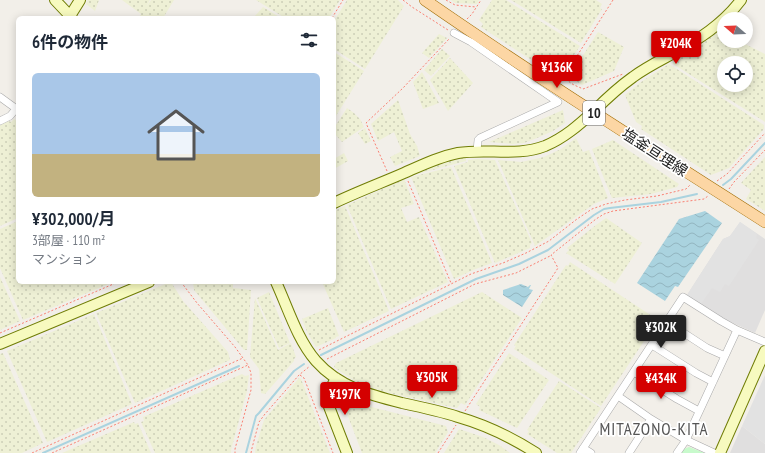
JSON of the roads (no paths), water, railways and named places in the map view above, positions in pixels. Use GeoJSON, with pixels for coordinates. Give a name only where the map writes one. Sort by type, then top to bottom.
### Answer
{"type":"FeatureCollection","features":[{"type":"Feature","properties":{"kind":"main road","name":"塩釜亘理線"},"geometry":{"type":"LineString","coordinates":[[425,0],[457,29],[593,112],[765,222]]}},
{"type":"Feature","properties":{"kind":"street"},"geometry":{"type":"LineString","coordinates":[[55,0],[70,16]]}},
{"type":"Feature","properties":{"kind":"street"},"geometry":{"type":"LineString","coordinates":[[72,16],[80,0]]}},
{"type":"Feature","properties":{"kind":"street"},"geometry":{"type":"LineString","coordinates":[[336,201],[438,158],[459,153],[477,151],[527,151],[559,140],[634,76],[699,39],[722,20],[741,0]]}},
{"type":"Feature","properties":{"kind":"street"},"geometry":{"type":"LineString","coordinates":[[457,29],[471,42],[558,102],[480,138],[478,140],[477,151]]}},
{"type":"Feature","properties":{"kind":"street"},"geometry":{"type":"LineString","coordinates":[[0,97],[16,108]]}},
{"type":"Feature","properties":{"kind":"street"},"geometry":{"type":"LineString","coordinates":[[0,121],[10,116],[16,110]]}},
{"type":"Feature","properties":{"kind":"street"},"geometry":{"type":"LineString","coordinates":[[0,344],[144,284]]}},
{"type":"Feature","properties":{"kind":"street"},"geometry":{"type":"LineString","coordinates":[[277,284],[299,334],[316,360],[336,378],[371,395],[461,417],[495,430],[536,453]]}},
{"type":"Feature","properties":{"kind":"street"},"geometry":{"type":"LineString","coordinates":[[591,453],[582,451],[683,297],[720,321],[765,342]]}},
{"type":"Feature","properties":{"kind":"street"},"geometry":{"type":"LineString","coordinates":[[667,322],[707,348],[725,356]]}},
{"type":"Feature","properties":{"kind":"street"},"geometry":{"type":"LineString","coordinates":[[677,453],[686,440],[738,330]]}},
{"type":"Feature","properties":{"kind":"street"},"geometry":{"type":"LineString","coordinates":[[652,345],[713,382]]}},
{"type":"Feature","properties":{"kind":"street"},"geometry":{"type":"LineString","coordinates":[[720,453],[765,351]]}},
{"type":"Feature","properties":{"kind":"street"},"geometry":{"type":"LineString","coordinates":[[634,372],[699,411]]}},
{"type":"Feature","properties":{"kind":"street"},"geometry":{"type":"LineString","coordinates":[[336,378],[328,394],[328,404],[347,453]]}},
{"type":"Feature","properties":{"kind":"street"},"geometry":{"type":"LineString","coordinates":[[618,396],[651,419],[686,440],[714,453]]}},
{"type":"Feature","properties":{"kind":"street"},"geometry":{"type":"LineString","coordinates":[[629,453],[651,419]]}},
{"type":"Feature","properties":{"kind":"water"},"geometry":{"type":"Polygon","coordinates":[[[705,211],[722,223],[678,287],[675,286],[665,301],[637,283],[679,219],[705,211]]]}},
{"type":"Feature","properties":{"kind":"water"},"geometry":{"type":"Polygon","coordinates":[[[521,284],[528,287],[531,285],[529,289],[533,290],[522,307],[503,295],[503,290],[521,284]]]}},
{"type":"Feature","properties":{"kind":"waterway"},"geometry":{"type":"LineString","coordinates":[[723,185],[731,179],[765,143]]}},
{"type":"Feature","properties":{"kind":"waterway"},"geometry":{"type":"LineString","coordinates":[[321,355],[476,279],[519,264],[548,250],[604,209],[661,202],[697,194]]}},
{"type":"Feature","properties":{"kind":"waterway"},"geometry":{"type":"LineString","coordinates":[[246,453],[256,416],[294,371],[304,364]]}},
{"type":"Feature","properties":{"kind":"waterway"},"geometry":{"type":"LineString","coordinates":[[43,453],[239,366]]}},
{"type":"Feature","properties":{"kind":"district","name":"MITAZONO-KITA"},"geometry":{"type":"Point","coordinates":[654,429]}}]}
